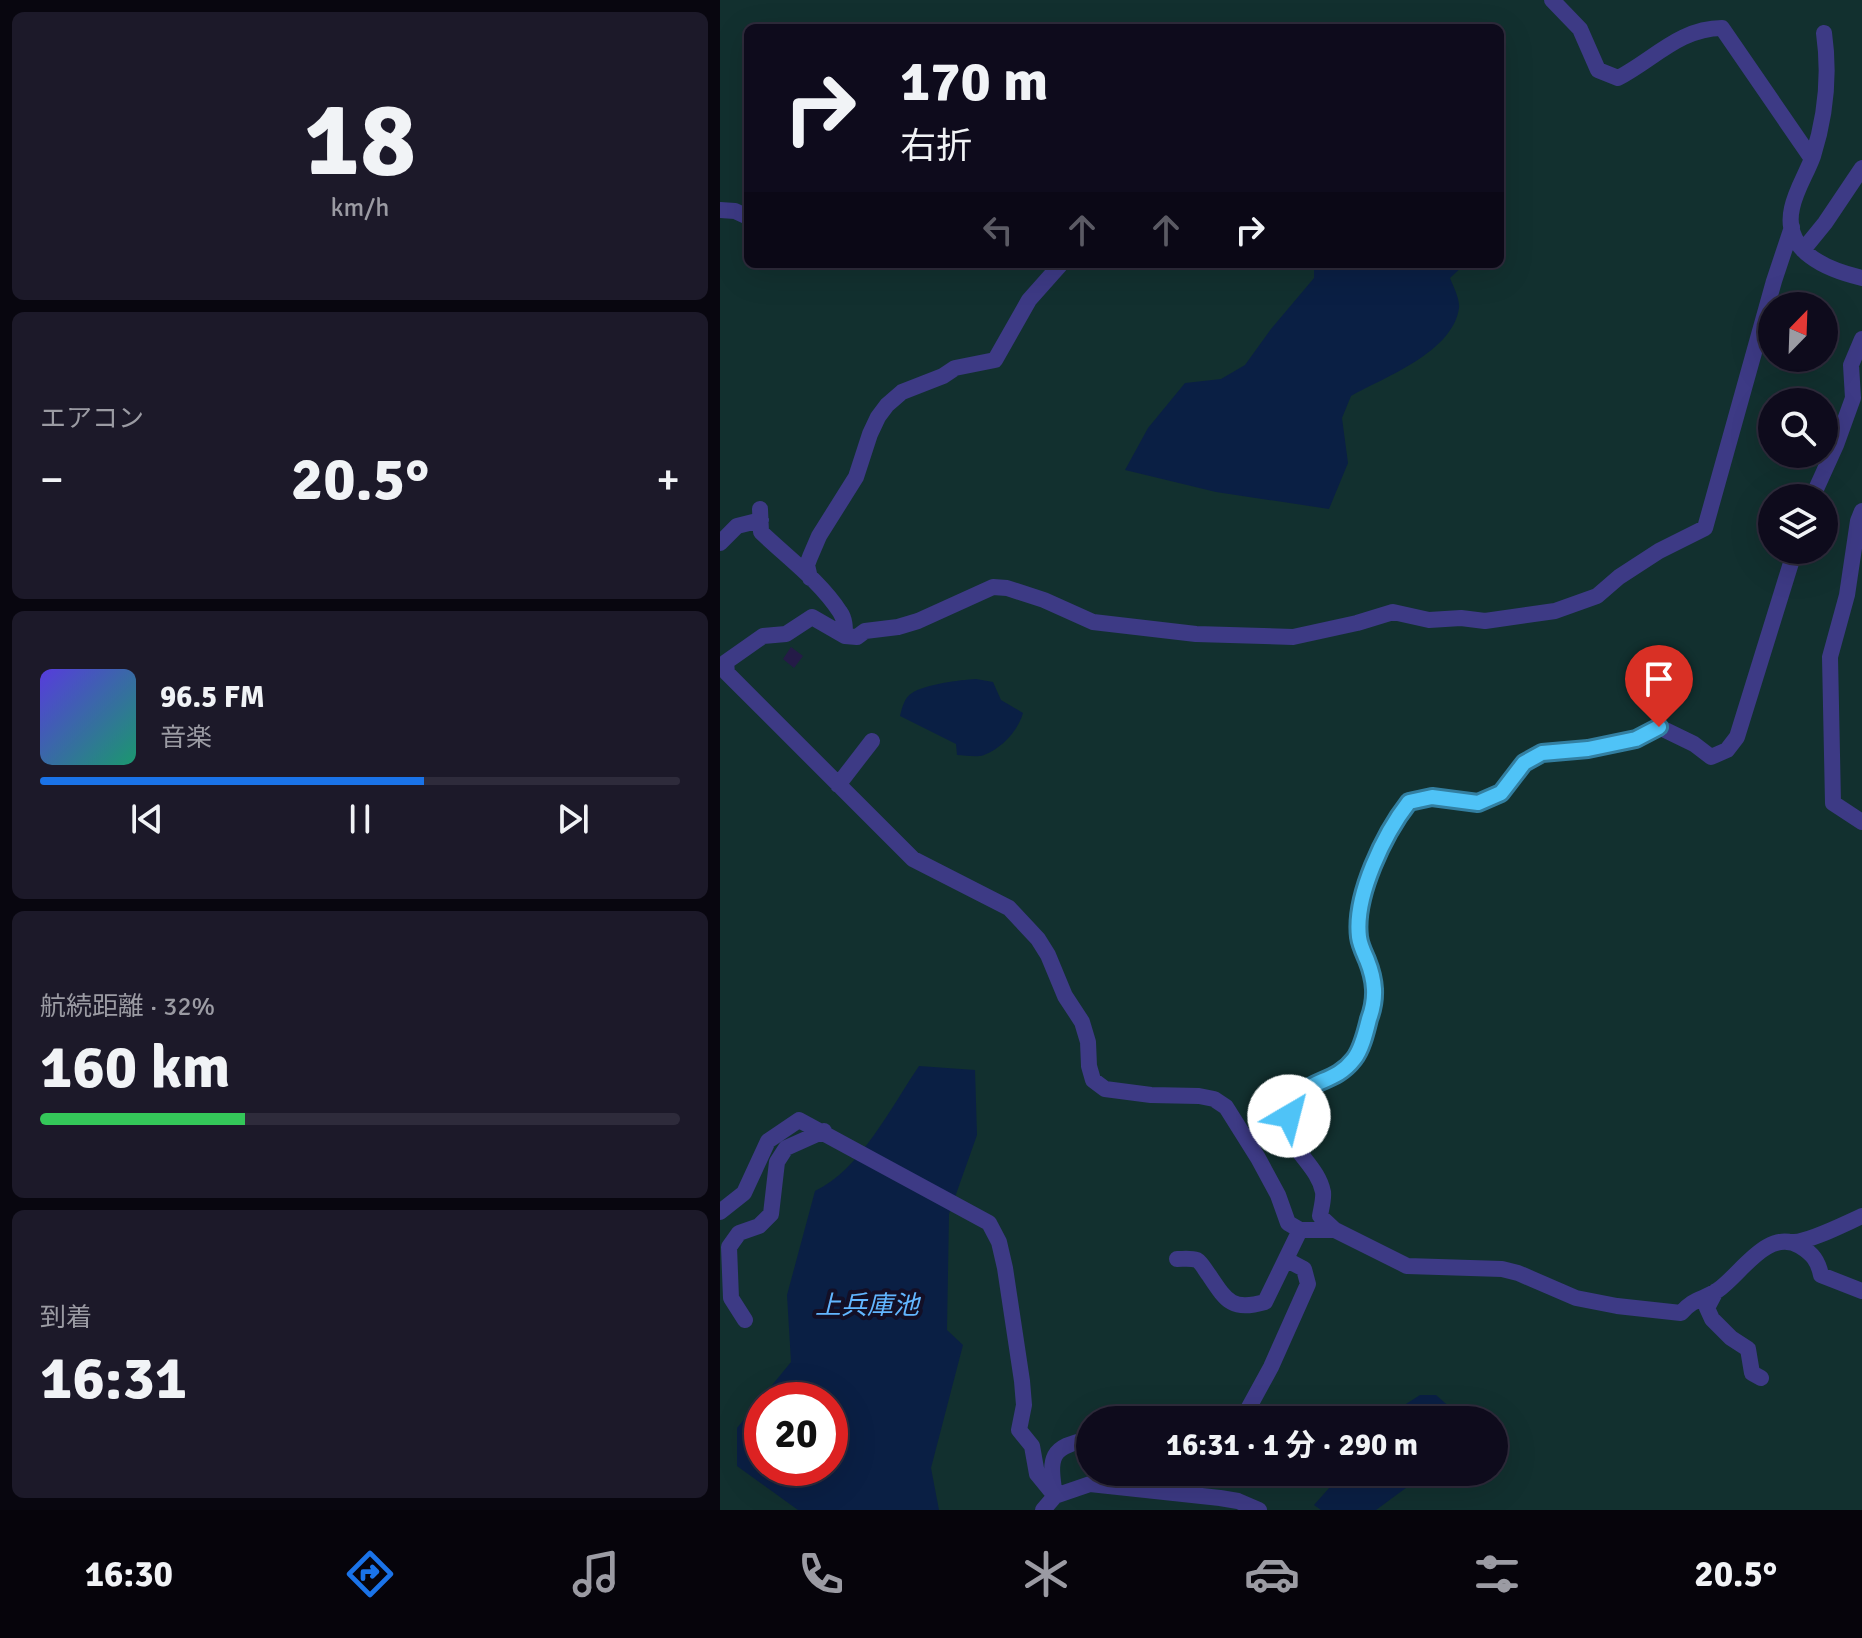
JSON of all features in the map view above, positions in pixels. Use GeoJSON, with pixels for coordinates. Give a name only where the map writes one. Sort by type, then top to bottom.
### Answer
{"type":"FeatureCollection","features":[{"type":"Feature","properties":{"kind":"lane"},"geometry":{"type":"LineString","coordinates":[[1552,0],[1580,29],[1598,70],[1618,78],[1651,60],[1674,40],[1692,32],[1722,28],[1812,159]]}},
{"type":"Feature","properties":{"kind":"lane"},"geometry":{"type":"LineString","coordinates":[[1824,33],[1829,64],[1825,111],[1812,159],[1791,210],[1792,227],[1795,240],[1817,263],[1862,278]]}},
{"type":"Feature","properties":{"kind":"lane"},"geometry":{"type":"LineString","coordinates":[[1803,250],[1862,168]]}},
{"type":"Feature","properties":{"kind":"lane"},"geometry":{"type":"LineString","coordinates":[[720,210],[744,215]]}},
{"type":"Feature","properties":{"kind":"lane"},"geometry":{"type":"LineString","coordinates":[[1335,1230],[1300,1230],[1288,1223],[1278,1195],[1258,1158],[1226,1107],[1214,1099],[1105,1089],[1093,1080],[1082,1022],[1065,996],[1038,939],[1009,908],[913,859],[727,673],[726,662],[763,636],[786,634],[812,617],[845,636],[857,637],[865,631],[918,621],[993,587],[1007,588],[1044,600],[1093,622],[1196,634],[1293,637],[1393,612],[1429,620],[1461,618],[1485,621],[1555,611],[1597,596],[1619,577],[1659,551],[1705,528],[1792,227]]}},
{"type":"Feature","properties":{"kind":"lane"},"geometry":{"type":"LineString","coordinates":[[810,578],[807,565],[819,536],[856,477],[870,434],[887,405],[902,392],[955,368],[995,360],[1029,300],[1057,268]]}},
{"type":"Feature","properties":{"kind":"lane"},"geometry":{"type":"LineString","coordinates":[[1818,484],[1853,398],[1851,365],[1862,339]]}},
{"type":"Feature","properties":{"kind":"lane"},"geometry":{"type":"LineString","coordinates":[[1862,511],[1847,595],[1830,657],[1829,709],[1833,803],[1862,822]]}},
{"type":"Feature","properties":{"kind":"lane"},"geometry":{"type":"LineString","coordinates":[[720,543],[737,526],[761,515],[761,532],[840,611],[845,622],[845,636]]}},
{"type":"Feature","properties":{"kind":"lane"},"geometry":{"type":"LineString","coordinates":[[1791,564],[1737,737],[1727,750],[1711,757],[1694,744],[1659,727],[1636,739],[1588,749],[1542,753],[1524,763],[1501,793],[1478,803],[1432,797],[1409,802],[1393,822],[1360,911],[1359,939],[1376,987],[1371,1015],[1355,1058],[1336,1075],[1301,1090],[1294,1100],[1287,1133],[1317,1175],[1323,1194],[1320,1216],[1335,1230],[1407,1266],[1502,1269],[1576,1298],[1617,1306],[1681,1313],[1691,1301],[1716,1291],[1771,1243],[1804,1241],[1862,1216]]}},
{"type":"Feature","properties":{"kind":"lane"},"geometry":{"type":"LineString","coordinates":[[838,785],[872,741]]}},
{"type":"Feature","properties":{"kind":"lane"},"geometry":{"type":"LineString","coordinates":[[720,1212],[744,1193],[768,1141],[799,1120],[989,1223],[999,1242],[1022,1381],[1024,1405],[1019,1430],[1032,1446],[1037,1474],[1055,1496]]}},
{"type":"Feature","properties":{"kind":"lane"},"geometry":{"type":"LineString","coordinates":[[745,1320],[731,1298],[729,1247],[739,1233],[759,1226],[771,1214],[777,1162],[786,1148],[824,1131]]}},
{"type":"Feature","properties":{"kind":"lane"},"geometry":{"type":"LineString","coordinates":[[1177,1259],[1200,1262],[1223,1296],[1235,1305],[1247,1307],[1265,1302],[1300,1230]]}},
{"type":"Feature","properties":{"kind":"lane"},"geometry":{"type":"LineString","coordinates":[[1794,1242],[1817,1259],[1821,1275],[1862,1291]]}},
{"type":"Feature","properties":{"kind":"lane"},"geometry":{"type":"LineString","coordinates":[[1250,1406],[1271,1367],[1308,1284],[1304,1269],[1287,1260]]}},
{"type":"Feature","properties":{"kind":"lane"},"geometry":{"type":"LineString","coordinates":[[1716,1291],[1707,1308],[1712,1319],[1731,1338],[1748,1349],[1752,1373],[1761,1378]]}},
{"type":"Feature","properties":{"kind":"lane"},"geometry":{"type":"LineString","coordinates":[[1055,1496],[1051,1464],[1054,1455],[1060,1447],[1076,1443]]}},
{"type":"Feature","properties":{"kind":"lane"},"geometry":{"type":"LineString","coordinates":[[1043,1510],[1055,1496],[1090,1484],[1220,1498],[1238,1501],[1259,1510]]}},
{"type":"Feature","properties":{"kind":"green space"},"geometry":{"type":"Polygon","coordinates":[[[720,0],[1862,0],[1862,1510],[720,1510],[720,0]]]}},
{"type":"Feature","properties":{"kind":"water"},"geometry":{"type":"Polygon","coordinates":[[[1314,268],[1461,268],[1450,278],[1459,308],[1454,324],[1444,338],[1416,361],[1351,396],[1342,418],[1348,463],[1329,509],[1216,492],[1125,470],[1148,428],[1185,383],[1221,379],[1245,365],[1314,278],[1314,268]]]}},
{"type":"Feature","properties":{"kind":"water"},"geometry":{"type":"Polygon","coordinates":[[[976,679],[993,682],[1001,700],[1023,713],[1013,732],[991,752],[978,756],[957,755],[956,744],[900,716],[907,698],[918,690],[976,679]]]}},
{"type":"Feature","properties":{"kind":"water","name":"上兵庫池"},"geometry":{"type":"Polygon","coordinates":[[[919,1066],[975,1070],[977,1135],[949,1214],[947,1330],[963,1345],[931,1468],[939,1510],[798,1510],[765,1486],[848,1486],[848,1382],[775,1382],[791,1362],[787,1295],[815,1191],[846,1168],[886,1118],[919,1066]]]}},
{"type":"Feature","properties":{"kind":"water"},"geometry":{"type":"Polygon","coordinates":[[[1420,1395],[1436,1395],[1448,1406],[1403,1406],[1420,1395]]]}},
{"type":"Feature","properties":{"kind":"water","name":"上兵庫池"},"geometry":{"type":"Polygon","coordinates":[[[744,1419],[744,1471],[737,1466],[737,1428],[744,1419]]]}},
{"type":"Feature","properties":{"kind":"water"},"geometry":{"type":"Polygon","coordinates":[[[1409,1486],[1376,1510],[1321,1510],[1314,1505],[1330,1487],[1409,1486]]]}},
{"type":"Feature","properties":{"kind":"building"},"geometry":{"type":"Polygon","coordinates":[[[791,647],[803,656],[794,668],[783,659],[791,647]]]}},
{"type":"Feature","properties":{"kind":"route"},"geometry":{"type":"LineString","coordinates":[[1289,1116],[1301,1090],[1336,1075],[1355,1058],[1371,1015],[1376,987],[1359,939],[1360,911],[1368,882],[1393,822],[1409,802],[1432,797],[1478,803],[1501,793],[1524,763],[1542,753],[1588,749],[1636,739],[1659,727]]}}]}
